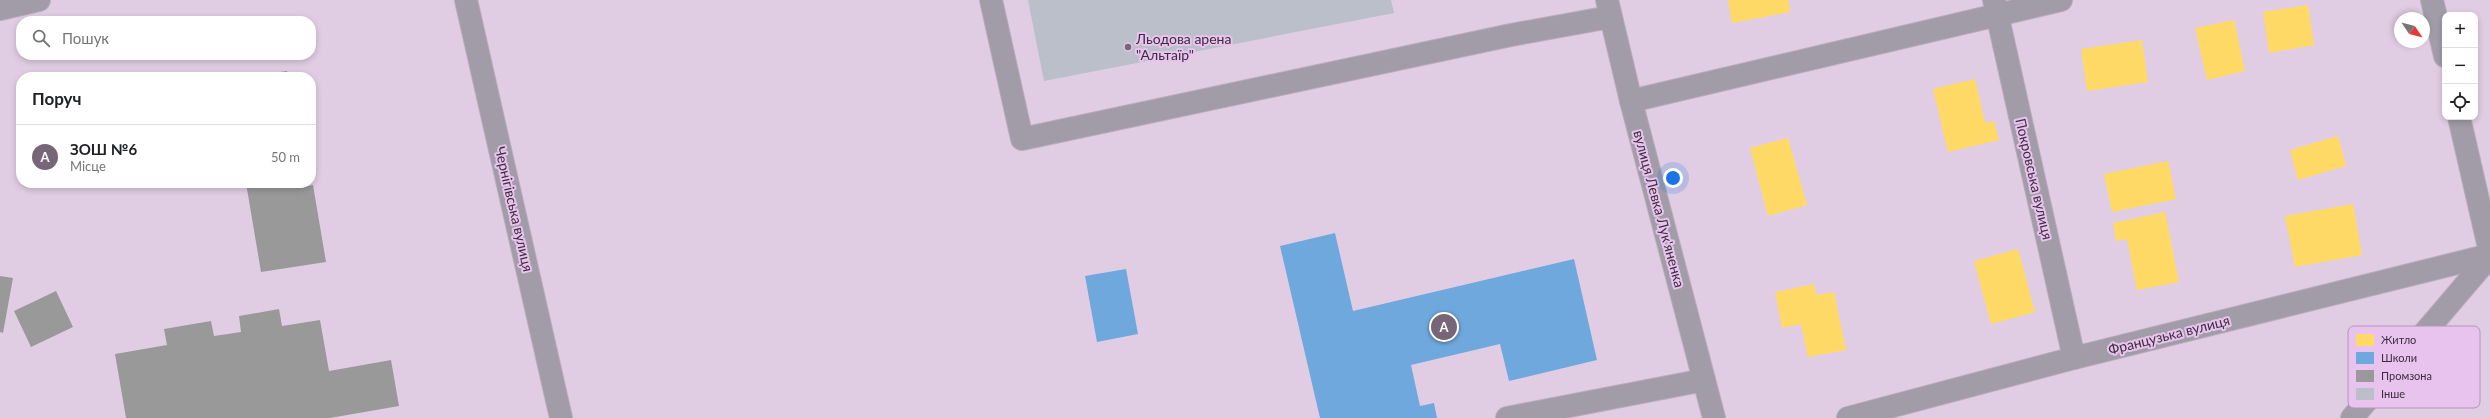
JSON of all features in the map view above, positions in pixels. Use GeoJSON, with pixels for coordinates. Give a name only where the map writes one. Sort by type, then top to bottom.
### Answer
{"type":"FeatureCollection","features":[{"type":"Feature","properties":{"kind":"street"},"geometry":{"type":"LineString","coordinates":[[0,9],[39,0]]}},
{"type":"Feature","properties":{"kind":"street","name":"Чернігівська вулиця"},"geometry":{"type":"LineString","coordinates":[[466,0],[561,418]]}},
{"type":"Feature","properties":{"kind":"street"},"geometry":{"type":"LineString","coordinates":[[990,0],[1022,139],[1503,37],[1608,9]]}},
{"type":"Feature","properties":{"kind":"street"},"geometry":{"type":"LineString","coordinates":[[1631,101],[1995,8],[2061,0]]}},
{"type":"Feature","properties":{"kind":"street"},"geometry":{"type":"LineString","coordinates":[[2432,0],[2443,48]]}},
{"type":"Feature","properties":{"kind":"street","name":"Покровська вулиця"},"geometry":{"type":"LineString","coordinates":[[1995,8],[2074,358]]}},
{"type":"Feature","properties":{"kind":"street","name":"вулиця Левка Лук'яненка"},"geometry":{"type":"LineString","coordinates":[[1608,9],[1714,418]]}},
{"type":"Feature","properties":{"kind":"street"},"geometry":{"type":"LineString","coordinates":[[2429,326],[2490,254],[2460,120]]}},
{"type":"Feature","properties":{"kind":"street","name":"Французька вулиця"},"geometry":{"type":"LineString","coordinates":[[1848,418],[2074,358],[2490,254]]}},
{"type":"Feature","properties":{"kind":"street"},"geometry":{"type":"LineString","coordinates":[[1507,418],[1704,380]]}},
{"type":"Feature","properties":{"kind":"street"},"geometry":{"type":"LineString","coordinates":[[2352,418],[2360,408]]}},
{"type":"Feature","properties":{"kind":"building: Житло"},"geometry":{"type":"Polygon","coordinates":[[[1728,0],[1788,0],[1790,12],[1732,23],[1728,0]]]}},
{"type":"Feature","properties":{"kind":"building: Житло"},"geometry":{"type":"Polygon","coordinates":[[[2308,5],[2314,45],[2269,53],[2263,12],[2308,5]]]}},
{"type":"Feature","properties":{"kind":"building: Житло"},"geometry":{"type":"Polygon","coordinates":[[[2234,20],[2245,71],[2207,80],[2195,28],[2234,20]]]}},
{"type":"Feature","properties":{"kind":"building: Житло"},"geometry":{"type":"Polygon","coordinates":[[[2142,40],[2148,82],[2087,91],[2081,49],[2142,40]]]}},
{"type":"Feature","properties":{"kind":"building: Житло"},"geometry":{"type":"Polygon","coordinates":[[[1975,79],[1985,123],[1994,121],[1999,140],[1948,152],[1933,89],[1975,79]]]}},
{"type":"Feature","properties":{"kind":"building: Житло"},"geometry":{"type":"Polygon","coordinates":[[[2338,136],[2346,166],[2298,180],[2290,150],[2338,136]]]}},
{"type":"Feature","properties":{"kind":"building: Житло"},"geometry":{"type":"Polygon","coordinates":[[[1788,138],[1807,205],[1768,216],[1750,148],[1788,138]]]}},
{"type":"Feature","properties":{"kind":"building: Житло"},"geometry":{"type":"Polygon","coordinates":[[[2168,161],[2176,199],[2112,212],[2104,174],[2168,161]]]}},
{"type":"Feature","properties":{"kind":"building: Житло"},"geometry":{"type":"Polygon","coordinates":[[[2353,204],[2362,255],[2295,267],[2285,216],[2353,204]]]}},
{"type":"Feature","properties":{"kind":"building: Житло"},"geometry":{"type":"Polygon","coordinates":[[[2165,212],[2179,282],[2137,290],[2127,239],[2116,241],[2113,223],[2165,212]]]}},
{"type":"Feature","properties":{"kind":"building: Житло"},"geometry":{"type":"Polygon","coordinates":[[[2018,249],[2035,312],[1991,324],[1974,261],[2018,249]]]}},
{"type":"Feature","properties":{"kind":"building: Житло"},"geometry":{"type":"Polygon","coordinates":[[[1814,284],[1816,295],[1834,292],[1846,350],[1808,357],[1801,324],[1782,328],[1775,292],[1814,284]]]}},
{"type":"Feature","properties":{"kind":"building: Школи"},"geometry":{"type":"Polygon","coordinates":[[[1335,233],[1353,311],[1574,259],[1597,360],[1509,381],[1500,344],[1411,365],[1420,406],[1434,403],[1437,418],[1320,418],[1280,246],[1335,233]]]}},
{"type":"Feature","properties":{"kind":"building: Школи"},"geometry":{"type":"Polygon","coordinates":[[[1126,269],[1138,334],[1097,342],[1085,276],[1126,269]]]}},
{"type":"Feature","properties":{"kind":"building: Промзона"},"geometry":{"type":"Polygon","coordinates":[[[247,188],[314,188],[326,262],[261,272],[247,188]]]}},
{"type":"Feature","properties":{"kind":"building: Промзона"},"geometry":{"type":"Polygon","coordinates":[[[0,276],[13,278],[3,333],[0,332],[0,276]]]}},
{"type":"Feature","properties":{"kind":"building: Промзона"},"geometry":{"type":"Polygon","coordinates":[[[56,291],[73,327],[31,347],[14,311],[56,291]]]}},
{"type":"Feature","properties":{"kind":"building: Промзона"},"geometry":{"type":"Polygon","coordinates":[[[279,309],[282,326],[320,320],[329,371],[391,360],[399,406],[330,418],[126,418],[115,354],[167,345],[164,329],[211,321],[214,336],[241,332],[239,316],[279,309]]]}},
{"type":"Feature","properties":{"kind":"building: Інше","name":"Льодова арена \"Альтаїр\""},"geometry":{"type":"Polygon","coordinates":[[[1028,0],[1391,0],[1394,13],[1044,81],[1028,0]]]}},
{"type":"Feature","properties":{"kind":"place","name":"Льодова арена \"Альтаїр\""},"geometry":{"type":"Point","coordinates":[1128,47]}},
{"type":"Feature","properties":{"kind":"place","name":"ЗОШ №6"},"geometry":{"type":"Point","coordinates":[1444,327]}}]}
